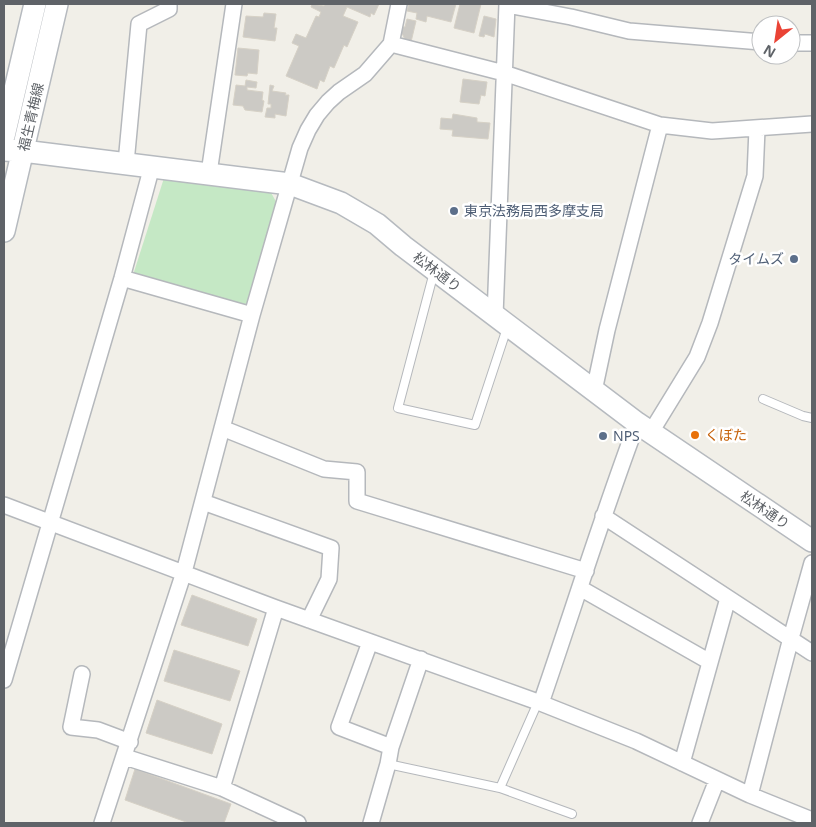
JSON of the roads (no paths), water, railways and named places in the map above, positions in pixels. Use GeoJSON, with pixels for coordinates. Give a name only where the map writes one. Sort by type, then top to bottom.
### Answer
{"type":"FeatureCollection","features":[{"type":"Feature","properties":{"kind":"street"},"geometry":{"type":"LineString","coordinates":[[4,136],[34,4]]}},
{"type":"Feature","properties":{"kind":"street","name":"福生青梅線"},"geometry":{"type":"LineString","coordinates":[[4,231],[13,151],[57,4]]}},
{"type":"Feature","properties":{"kind":"street"},"geometry":{"type":"LineString","coordinates":[[126,163],[139,24],[170,9],[169,4]]}},
{"type":"Feature","properties":{"kind":"street"},"geometry":{"type":"LineString","coordinates":[[209,173],[234,4]]}},
{"type":"Feature","properties":{"kind":"street"},"geometry":{"type":"LineString","coordinates":[[102,823],[184,572],[252,315],[300,148],[317,115],[339,92],[365,74],[391,44],[399,4]]}},
{"type":"Feature","properties":{"kind":"street"},"geometry":{"type":"LineString","coordinates":[[501,321],[504,73],[507,4],[629,31],[751,41]]}},
{"type":"Feature","properties":{"kind":"street"},"geometry":{"type":"LineString","coordinates":[[391,44],[504,73],[660,125],[712,131],[812,124]]}},
{"type":"Feature","properties":{"kind":"street"},"geometry":{"type":"LineString","coordinates":[[594,391],[607,330],[660,125]]}},
{"type":"Feature","properties":{"kind":"street"},"geometry":{"type":"LineString","coordinates":[[539,702],[580,588],[603,516],[644,428],[697,357],[710,323],[754,176],[757,129]]}},
{"type":"Feature","properties":{"kind":"street","name":"松林通り"},"geometry":{"type":"LineString","coordinates":[[13,151],[152,166],[290,184],[341,203],[377,224],[434,270],[644,428],[812,541]]}},
{"type":"Feature","properties":{"kind":"street"},"geometry":{"type":"LineString","coordinates":[[4,680],[122,278],[152,166]]}},
{"type":"Feature","properties":{"kind":"street"},"geometry":{"type":"LineString","coordinates":[[122,278],[252,315]]}},
{"type":"Feature","properties":{"kind":"street"},"geometry":{"type":"LineString","coordinates":[[222,428],[324,469],[357,472],[357,501],[586,570]]}},
{"type":"Feature","properties":{"kind":"street"},"geometry":{"type":"LineString","coordinates":[[203,502],[331,548],[329,579],[309,620]]}},
{"type":"Feature","properties":{"kind":"street"},"geometry":{"type":"LineString","coordinates":[[4,505],[276,608],[539,702],[636,741],[750,795],[812,820]]}},
{"type":"Feature","properties":{"kind":"street"},"geometry":{"type":"LineString","coordinates":[[603,516],[812,653]]}},
{"type":"Feature","properties":{"kind":"street"},"geometry":{"type":"LineString","coordinates":[[750,795],[812,563]]}},
{"type":"Feature","properties":{"kind":"street"},"geometry":{"type":"LineString","coordinates":[[580,588],[710,662]]}},
{"type":"Feature","properties":{"kind":"street"},"geometry":{"type":"LineString","coordinates":[[682,763],[728,598]]}},
{"type":"Feature","properties":{"kind":"street"},"geometry":{"type":"LineString","coordinates":[[222,788],[276,608]]}},
{"type":"Feature","properties":{"kind":"street"},"geometry":{"type":"LineString","coordinates":[[370,642],[339,728],[391,747]]}},
{"type":"Feature","properties":{"kind":"street"},"geometry":{"type":"LineString","coordinates":[[371,823],[391,747],[421,659]]}},
{"type":"Feature","properties":{"kind":"street"},"geometry":{"type":"LineString","coordinates":[[82,674],[71,727],[98,730],[127,749],[222,788],[298,823]]}},
{"type":"Feature","properties":{"kind":"street"},"geometry":{"type":"LineString","coordinates":[[700,823],[717,780]]}},
{"type":"Feature","properties":{"kind":"lane"},"geometry":{"type":"LineString","coordinates":[[434,270],[398,408],[474,425],[501,321]]}},
{"type":"Feature","properties":{"kind":"lane"},"geometry":{"type":"LineString","coordinates":[[763,399],[812,418]]}},
{"type":"Feature","properties":{"kind":"lane"},"geometry":{"type":"LineString","coordinates":[[500,788],[539,702]]}},
{"type":"Feature","properties":{"kind":"lane"},"geometry":{"type":"LineString","coordinates":[[388,764],[500,788],[572,814]]}},
{"type":"Feature","properties":{"kind":"place","name":"東京法務局西多摩支局"},"geometry":{"type":"Point","coordinates":[454,211]}},
{"type":"Feature","properties":{"kind":"place","name":"タイムズ"},"geometry":{"type":"Point","coordinates":[794,259]}},
{"type":"Feature","properties":{"kind":"place","name":"くぼた"},"geometry":{"type":"Point","coordinates":[695,435]}},
{"type":"Feature","properties":{"kind":"place","name":"NPS"},"geometry":{"type":"Point","coordinates":[603,436]}}]}
